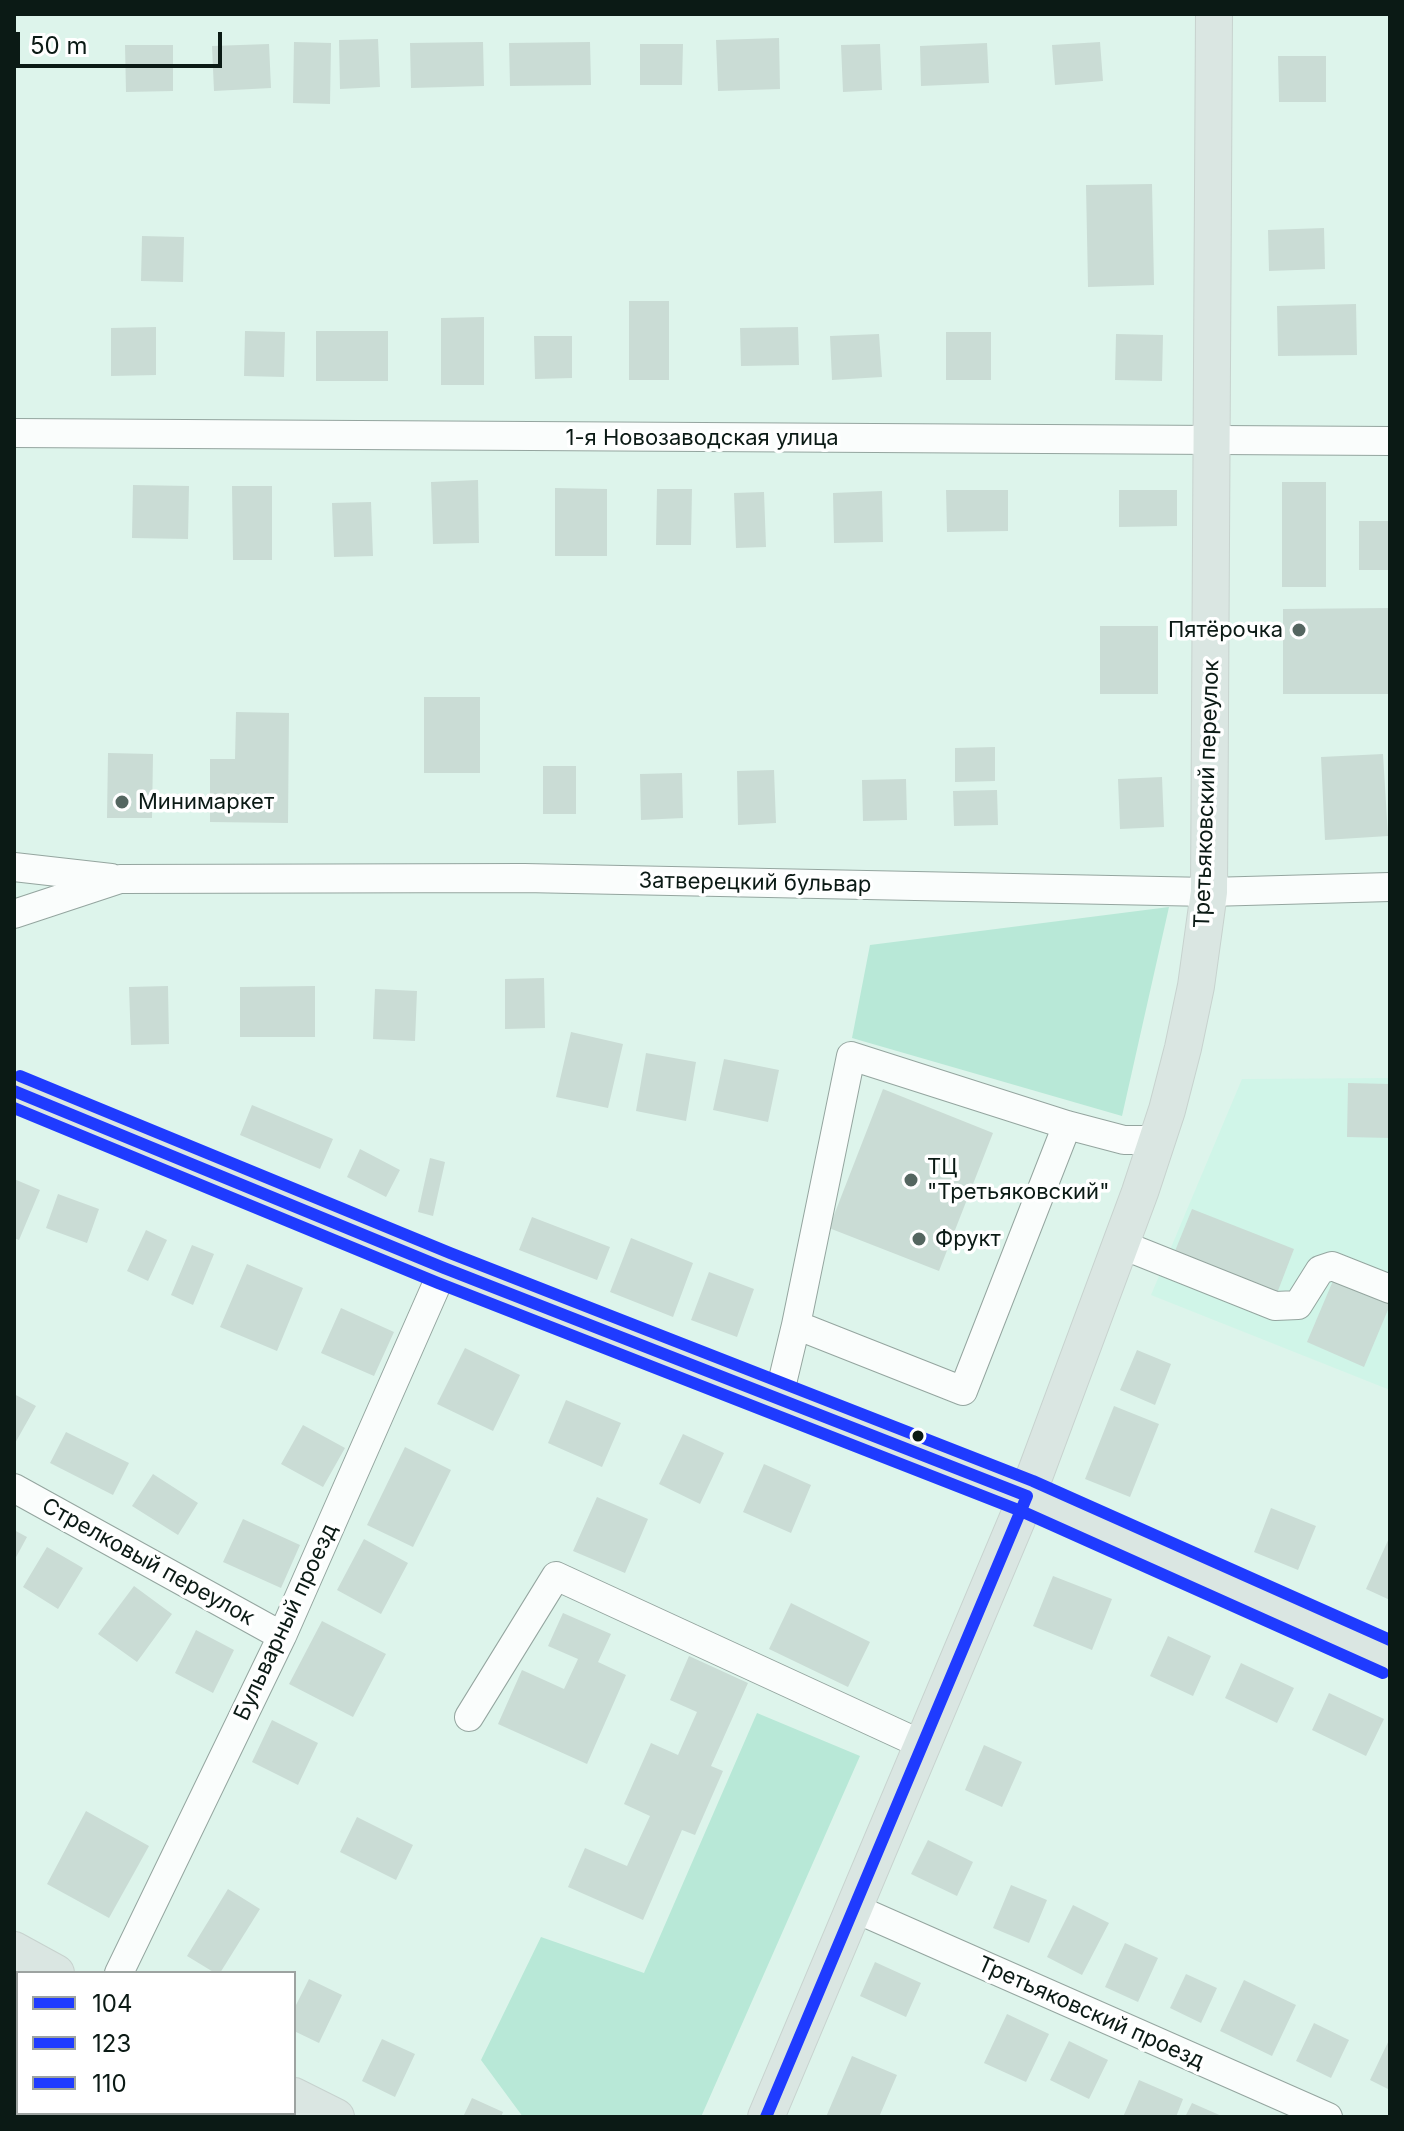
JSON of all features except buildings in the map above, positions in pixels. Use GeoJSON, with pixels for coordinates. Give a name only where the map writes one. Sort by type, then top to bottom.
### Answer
{"type":"FeatureCollection","features":[{"type":"Feature","properties":{"kind":"main road","name":"Третьяковский переулок"},"geometry":{"type":"LineString","coordinates":[[766,2117],[1027,1496],[1158,1140],[1190,1017],[1209,892],[1214,14]]}},
{"type":"Feature","properties":{"kind":"main road"},"geometry":{"type":"LineString","coordinates":[[14,1091],[444,1268],[1027,1496],[1390,1658]]}},
{"type":"Feature","properties":{"kind":"main road"},"geometry":{"type":"LineString","coordinates":[[14,1950],[52,1971]]}},
{"type":"Feature","properties":{"kind":"main road"},"geometry":{"type":"LineString","coordinates":[[296,2097],[336,2117]]}},
{"type":"Feature","properties":{"kind":"street","name":"1-я Новозаводская улица"},"geometry":{"type":"LineString","coordinates":[[14,433],[1390,441]]}},
{"type":"Feature","properties":{"kind":"street","name":"Затверецкий бульвар"},"geometry":{"type":"LineString","coordinates":[[14,867],[120,879],[524,878],[1209,892],[1390,887]]}},
{"type":"Feature","properties":{"kind":"street","name":"Затверецкий бульвар"},"geometry":{"type":"LineString","coordinates":[[14,914],[120,879]]}},
{"type":"Feature","properties":{"kind":"street"},"geometry":{"type":"LineString","coordinates":[[778,1400],[851,1056],[1067,1125],[1124,1140],[1158,1140]]}},
{"type":"Feature","properties":{"kind":"street"},"geometry":{"type":"LineString","coordinates":[[796,1325],[963,1391],[1067,1125]]}},
{"type":"Feature","properties":{"kind":"street"},"geometry":{"type":"LineString","coordinates":[[1120,1244],[1275,1306],[1298,1305],[1320,1270],[1332,1266],[1390,1289]]}},
{"type":"Feature","properties":{"kind":"street","name":"Бульварный проезд"},"geometry":{"type":"LineString","coordinates":[[120,1971],[282,1636],[444,1268]]}},
{"type":"Feature","properties":{"kind":"street","name":"Стрелковый переулок"},"geometry":{"type":"LineString","coordinates":[[14,1488],[282,1636]]}},
{"type":"Feature","properties":{"kind":"street"},"geometry":{"type":"LineString","coordinates":[[469,1717],[556,1576],[923,1745]]}},
{"type":"Feature","properties":{"kind":"street","name":"Третьяковский проезд"},"geometry":{"type":"LineString","coordinates":[[854,1908],[1328,2117]]}},
{"type":"Feature","properties":{"kind":"shaded area"},"geometry":{"type":"Polygon","coordinates":[[[1169,907],[1122,1116],[852,1038],[870,945],[1169,907]]]}},
{"type":"Feature","properties":{"kind":"shaded area"},"geometry":{"type":"Polygon","coordinates":[[[1390,1078],[1390,1390],[1151,1295],[1242,1079],[1390,1078]]]}},
{"type":"Feature","properties":{"kind":"shaded area"},"geometry":{"type":"Polygon","coordinates":[[[757,1713],[860,1756],[701,2117],[523,2117],[481,2060],[541,1937],[644,1973],[757,1713]]]}},
{"type":"Feature","properties":{"kind":"transit line","name":"110"},"geometry":{"type":"LineString","coordinates":[[20,1076],[450,1253],[1033,1481],[1390,1640]]}},
{"type":"Feature","properties":{"kind":"transit line","name":"104"},"geometry":{"type":"LineString","coordinates":[[14,1091],[444,1268],[1027,1496]]}},
{"type":"Feature","properties":{"kind":"transit line","name":"123"},"geometry":{"type":"LineString","coordinates":[[14,1108],[438,1283],[1021,1511],[1383,1673]]}},
{"type":"Feature","properties":{"kind":"transit line","name":"104"},"geometry":{"type":"LineString","coordinates":[[766,2117],[1027,1496]]}},
{"type":"Feature","properties":{"kind":"place","name":"Пятёрочка"},"geometry":{"type":"Point","coordinates":[1299,630]}},
{"type":"Feature","properties":{"kind":"place","name":"Минимаркет"},"geometry":{"type":"Point","coordinates":[122,802]}},
{"type":"Feature","properties":{"kind":"place","name":"ТЦ \"Третьяковский\""},"geometry":{"type":"Point","coordinates":[911,1180]}},
{"type":"Feature","properties":{"kind":"place","name":"Фрукт"},"geometry":{"type":"Point","coordinates":[919,1239]}}]}
